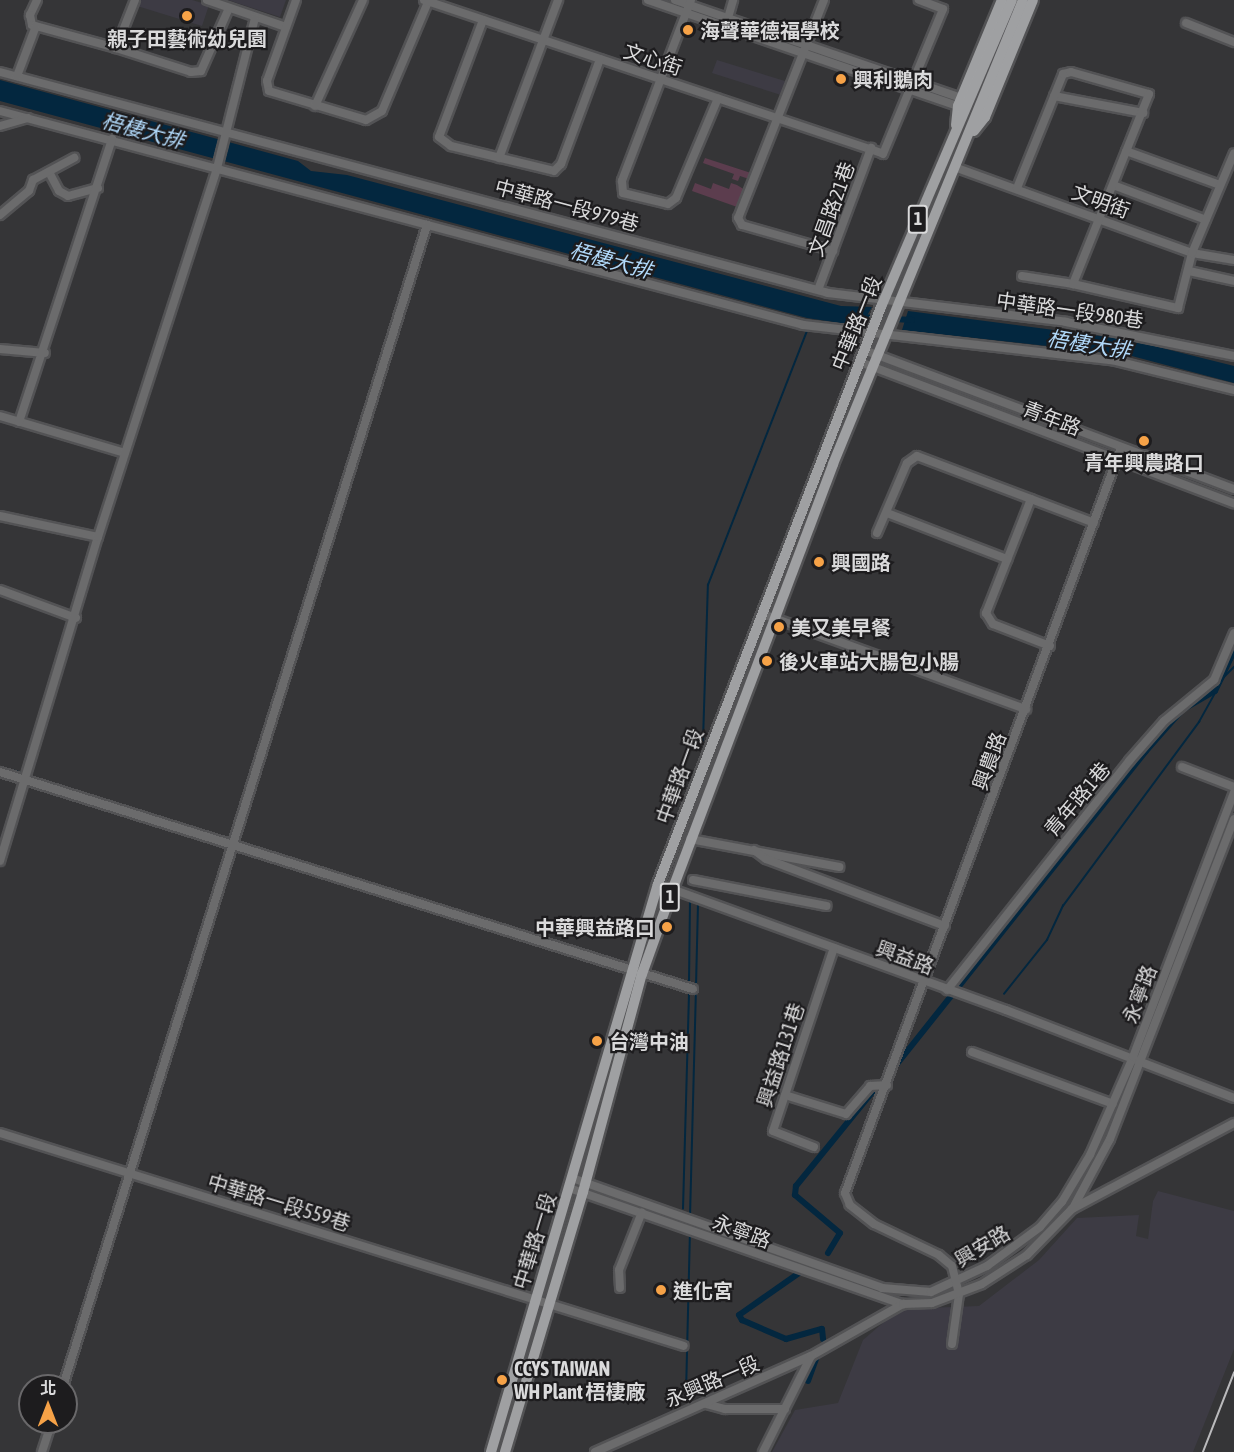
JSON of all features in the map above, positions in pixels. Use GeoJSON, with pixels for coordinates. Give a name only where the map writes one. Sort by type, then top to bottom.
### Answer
{"type":"FeatureCollection","features":[{"type":"Feature","properties":{"kind":"main road","name":"中華路一段"},"geometry":{"type":"LineString","coordinates":[[956,131],[960,102],[1002,0]]}},
{"type":"Feature","properties":{"kind":"main road","name":"1"},"geometry":{"type":"LineString","coordinates":[[986,77],[1012,0]]}},
{"type":"Feature","properties":{"kind":"main road","name":"1"},"geometry":{"type":"LineString","coordinates":[[986,77],[1023,0]]}},
{"type":"Feature","properties":{"kind":"main road","name":"中華路一段"},"geometry":{"type":"LineString","coordinates":[[970,136],[985,117],[1034,0]]}},
{"type":"Feature","properties":{"kind":"main road","name":"中華路一段"},"geometry":{"type":"LineString","coordinates":[[491,1452],[630,970],[658,884],[864,350],[956,131],[986,77]]}},
{"type":"Feature","properties":{"kind":"main road","name":"中華路一段"},"geometry":{"type":"LineString","coordinates":[[504,1452],[584,1187],[642,974],[690,839],[871,366],[970,136],[986,77]]}},
{"type":"Feature","properties":{"kind":"street"},"geometry":{"type":"LineString","coordinates":[[37,0],[29,20],[36,26],[191,72],[201,70],[229,8]]}},
{"type":"Feature","properties":{"kind":"street"},"geometry":{"type":"LineString","coordinates":[[116,48],[135,0]]}},
{"type":"Feature","properties":{"kind":"street"},"geometry":{"type":"LineString","coordinates":[[207,0],[286,27]]}},
{"type":"Feature","properties":{"kind":"street"},"geometry":{"type":"LineString","coordinates":[[296,0],[267,81],[269,91],[366,120],[382,111],[427,0]]}},
{"type":"Feature","properties":{"kind":"street"},"geometry":{"type":"LineString","coordinates":[[315,106],[363,0]]}},
{"type":"Feature","properties":{"kind":"street","name":"文心街"},"geometry":{"type":"LineString","coordinates":[[427,0],[871,148]]}},
{"type":"Feature","properties":{"kind":"street"},"geometry":{"type":"LineString","coordinates":[[499,158],[558,0]]}},
{"type":"Feature","properties":{"kind":"street"},"geometry":{"type":"LineString","coordinates":[[648,0],[689,5],[801,53],[910,90],[960,102]]}},
{"type":"Feature","properties":{"kind":"street"},"geometry":{"type":"LineString","coordinates":[[675,0],[914,80],[960,102]]}},
{"type":"Feature","properties":{"kind":"street"},"geometry":{"type":"LineString","coordinates":[[728,18],[734,0]]}},
{"type":"Feature","properties":{"kind":"street"},"geometry":{"type":"LineString","coordinates":[[824,0],[801,53],[738,218],[742,225],[833,251]]}},
{"type":"Feature","properties":{"kind":"street"},"geometry":{"type":"LineString","coordinates":[[910,90],[943,9],[934,3],[919,0]]}},
{"type":"Feature","properties":{"kind":"street"},"geometry":{"type":"LineString","coordinates":[[689,5],[659,78],[622,181],[623,193],[668,204],[676,198],[718,98]]}},
{"type":"Feature","properties":{"kind":"street"},"geometry":{"type":"LineString","coordinates":[[0,861],[76,618],[124,453],[217,168],[255,18]]}},
{"type":"Feature","properties":{"kind":"street"},"geometry":{"type":"LineString","coordinates":[[483,20],[439,137],[451,146],[549,172],[558,169],[600,59]]}},
{"type":"Feature","properties":{"kind":"street"},"geometry":{"type":"LineString","coordinates":[[1186,23],[1234,42]]}},
{"type":"Feature","properties":{"kind":"street"},"geometry":{"type":"LineString","coordinates":[[17,76],[36,26]]}},
{"type":"Feature","properties":{"kind":"street","name":"中華路一段979巷"},"geometry":{"type":"LineString","coordinates":[[0,72],[818,290],[897,307]]}},
{"type":"Feature","properties":{"kind":"street"},"geometry":{"type":"LineString","coordinates":[[1017,188],[1063,74],[1071,72],[1149,94],[1073,284]]}},
{"type":"Feature","properties":{"kind":"street","name":"文昌路21巷"},"geometry":{"type":"LineString","coordinates":[[818,290],[871,148],[883,153],[910,90]]}},
{"type":"Feature","properties":{"kind":"street"},"geometry":{"type":"LineString","coordinates":[[1054,96],[1143,113]]}},
{"type":"Feature","properties":{"kind":"street"},"geometry":{"type":"LineString","coordinates":[[0,111],[803,325],[872,331],[1112,360],[1234,390]]}},
{"type":"Feature","properties":{"kind":"street"},"geometry":{"type":"LineString","coordinates":[[0,126],[29,118]]}},
{"type":"Feature","properties":{"kind":"street"},"geometry":{"type":"LineString","coordinates":[[19,422],[45,353],[112,139]]}},
{"type":"Feature","properties":{"kind":"street"},"geometry":{"type":"LineString","coordinates":[[1126,151],[1220,185]]}},
{"type":"Feature","properties":{"kind":"street"},"geometry":{"type":"LineString","coordinates":[[1022,276],[1073,284],[1178,309],[1190,271],[1192,253],[1234,153]]}},
{"type":"Feature","properties":{"kind":"street"},"geometry":{"type":"LineString","coordinates":[[0,215],[29,191],[33,180],[74,158]]}},
{"type":"Feature","properties":{"kind":"street","name":"文明街"},"geometry":{"type":"LineString","coordinates":[[957,168],[1192,253],[1234,260]]}},
{"type":"Feature","properties":{"kind":"street"},"geometry":{"type":"LineString","coordinates":[[49,172],[59,191],[68,196],[98,188]]}},
{"type":"Feature","properties":{"kind":"street"},"geometry":{"type":"LineString","coordinates":[[1113,184],[1206,220]]}},
{"type":"Feature","properties":{"kind":"street"},"geometry":{"type":"LineString","coordinates":[[67,1374],[427,225]]}},
{"type":"Feature","properties":{"kind":"street"},"geometry":{"type":"LineString","coordinates":[[1190,271],[1234,280]]}},
{"type":"Feature","properties":{"kind":"street","name":"中華路一段980巷"},"geometry":{"type":"LineString","coordinates":[[897,307],[1066,321],[1234,356]]}},
{"type":"Feature","properties":{"kind":"street"},"geometry":{"type":"LineString","coordinates":[[0,349],[45,353]]}},
{"type":"Feature","properties":{"kind":"street","name":"青年路"},"geometry":{"type":"LineString","coordinates":[[864,350],[1234,489]]}},
{"type":"Feature","properties":{"kind":"street","name":"青年路"},"geometry":{"type":"LineString","coordinates":[[860,362],[1117,461],[1234,503]]}},
{"type":"Feature","properties":{"kind":"street"},"geometry":{"type":"LineString","coordinates":[[0,416],[124,453]]}},
{"type":"Feature","properties":{"kind":"street","name":"興農路"},"geometry":{"type":"LineString","coordinates":[[958,1280],[952,1266],[939,1255],[874,1224],[850,1205],[845,1193],[1050,646],[1121,448]]}},
{"type":"Feature","properties":{"kind":"street"},"geometry":{"type":"LineString","coordinates":[[876,533],[888,513],[907,463],[916,456],[1094,523]]}},
{"type":"Feature","properties":{"kind":"street"},"geometry":{"type":"LineString","coordinates":[[1031,499],[986,614],[988,620],[1050,646]]}},
{"type":"Feature","properties":{"kind":"street"},"geometry":{"type":"LineString","coordinates":[[888,513],[1007,559]]}},
{"type":"Feature","properties":{"kind":"street"},"geometry":{"type":"LineString","coordinates":[[0,516],[98,537]]}},
{"type":"Feature","properties":{"kind":"street"},"geometry":{"type":"LineString","coordinates":[[0,590],[76,618]]}},
{"type":"Feature","properties":{"kind":"street"},"geometry":{"type":"LineString","coordinates":[[763,614],[1026,709]]}},
{"type":"Feature","properties":{"kind":"street","name":"青年路1巷"},"geometry":{"type":"LineString","coordinates":[[947,990],[1136,753],[1164,721],[1214,680],[1234,633]]}},
{"type":"Feature","properties":{"kind":"street"},"geometry":{"type":"LineString","coordinates":[[1182,767],[1234,787]]}},
{"type":"Feature","properties":{"kind":"street"},"geometry":{"type":"LineString","coordinates":[[0,772],[693,989]]}},
{"type":"Feature","properties":{"kind":"street","name":"永寧路"},"geometry":{"type":"LineString","coordinates":[[1072,1209],[1101,1160],[1234,792]]}},
{"type":"Feature","properties":{"kind":"street","name":"永寧路"},"geometry":{"type":"LineString","coordinates":[[1062,1202],[1090,1155],[1137,1059],[1234,819]]}},
{"type":"Feature","properties":{"kind":"street"},"geometry":{"type":"LineString","coordinates":[[690,839],[838,867]]}},
{"type":"Feature","properties":{"kind":"street"},"geometry":{"type":"LineString","coordinates":[[754,850],[766,859],[945,927]]}},
{"type":"Feature","properties":{"kind":"street"},"geometry":{"type":"LineString","coordinates":[[693,880],[827,906]]}},
{"type":"Feature","properties":{"kind":"street","name":"興益路"},"geometry":{"type":"LineString","coordinates":[[658,884],[1137,1059],[1234,1098]]}},
{"type":"Feature","properties":{"kind":"street","name":"興益路131巷"},"geometry":{"type":"LineString","coordinates":[[814,1147],[773,1131],[834,948]]}},
{"type":"Feature","properties":{"kind":"street"},"geometry":{"type":"LineString","coordinates":[[972,1052],[1113,1104]]}},
{"type":"Feature","properties":{"kind":"street"},"geometry":{"type":"LineString","coordinates":[[785,1095],[846,1114],[870,1086],[887,1085]]}},
{"type":"Feature","properties":{"kind":"street","name":"興安路"},"geometry":{"type":"LineString","coordinates":[[810,1356],[903,1304],[932,1303],[959,1294],[1027,1255],[1072,1209],[1234,1123]]}},
{"type":"Feature","properties":{"kind":"street","name":"中華路一段559巷"},"geometry":{"type":"LineString","coordinates":[[0,1133],[535,1302],[684,1346]]}},
{"type":"Feature","properties":{"kind":"street","name":"永寧路"},"geometry":{"type":"LineString","coordinates":[[570,1183],[823,1269],[905,1293]]}},
{"type":"Feature","properties":{"kind":"street","name":"永寧路"},"geometry":{"type":"LineString","coordinates":[[584,1187],[642,1212],[903,1304]]}},
{"type":"Feature","properties":{"kind":"street"},"geometry":{"type":"LineString","coordinates":[[1062,1202],[1072,1209]]}},
{"type":"Feature","properties":{"kind":"street","name":"興安路"},"geometry":{"type":"LineString","coordinates":[[905,1293],[931,1292],[1003,1256],[1040,1227],[1062,1202]]}},
{"type":"Feature","properties":{"kind":"street"},"geometry":{"type":"LineString","coordinates":[[620,1288],[619,1270],[642,1212]]}},
{"type":"Feature","properties":{"kind":"street"},"geometry":{"type":"LineString","coordinates":[[952,1344],[959,1294],[958,1280]]}},
{"type":"Feature","properties":{"kind":"street"},"geometry":{"type":"LineString","coordinates":[[903,1304],[905,1293]]}},
{"type":"Feature","properties":{"kind":"street"},"geometry":{"type":"LineString","coordinates":[[764,1452],[810,1356]]}},
{"type":"Feature","properties":{"kind":"street","name":"永興路一段"},"geometry":{"type":"LineString","coordinates":[[595,1452],[677,1413],[706,1404],[810,1356]]}},
{"type":"Feature","properties":{"kind":"street"},"geometry":{"type":"LineString","coordinates":[[706,1404],[725,1409],[785,1409]]}},
{"type":"Feature","properties":{"kind":"street"},"geometry":{"type":"LineString","coordinates":[[42,1452],[48,1434]]}},
{"type":"Feature","properties":{"kind":"shaded area","name":"親子田藝術幼兒園"},"geometry":{"type":"Polygon","coordinates":[[[136,0],[192,0],[209,5],[202,26],[134,5],[136,0]]]}},
{"type":"Feature","properties":{"kind":"shaded area"},"geometry":{"type":"Polygon","coordinates":[[[228,0],[286,0],[280,17],[228,0]]]}},
{"type":"Feature","properties":{"kind":"shaded area"},"geometry":{"type":"Polygon","coordinates":[[[717,60],[785,81],[781,95],[712,73],[717,60]]]}},
{"type":"Feature","properties":{"kind":"shaded area"},"geometry":{"type":"Polygon","coordinates":[[[705,158],[751,173],[749,179],[740,176],[738,181],[732,179],[734,174],[703,163],[705,158]]]}},
{"type":"Feature","properties":{"kind":"shaded area"},"geometry":{"type":"Polygon","coordinates":[[[695,183],[711,189],[713,183],[729,189],[731,183],[737,185],[745,190],[740,208],[692,191],[695,183]]]}},
{"type":"Feature","properties":{"kind":"shaded area"},"geometry":{"type":"Polygon","coordinates":[[[1158,1191],[1234,1211],[1234,1349],[1193,1452],[772,1452],[795,1410],[838,1403],[863,1340],[899,1309],[979,1306],[1039,1260],[1077,1218],[1139,1215],[1136,1236],[1148,1239],[1153,1201],[1158,1191]]]}},
{"type":"Feature","properties":{"kind":"water"},"geometry":{"type":"Polygon","coordinates":[[[0,80],[298,161],[311,171],[347,175],[841,306],[872,307],[861,326],[807,318],[0,101],[0,80]]]}},
{"type":"Feature","properties":{"kind":"water"},"geometry":{"type":"Polygon","coordinates":[[[908,311],[1130,340],[1234,366],[1234,383],[1128,355],[902,330],[908,311]]]}},
{"type":"Feature","properties":{"kind":"waterway"},"geometry":{"type":"LineString","coordinates":[[246,815],[426,242]]}},
{"type":"Feature","properties":{"kind":"waterway","name":"梧棲大排"},"geometry":{"type":"LineString","coordinates":[[859,317],[912,320]]}},
{"type":"Feature","properties":{"kind":"waterway"},"geometry":{"type":"LineString","coordinates":[[703,741],[708,585],[808,329]]}},
{"type":"Feature","properties":{"kind":"waterway"},"geometry":{"type":"LineString","coordinates":[[893,1069],[1146,751],[1182,710],[1215,691],[1234,651]]}},
{"type":"Feature","properties":{"kind":"waterway"},"geometry":{"type":"LineString","coordinates":[[1004,994],[1047,940],[1063,906],[1199,722],[1224,677],[1234,667]]}},
{"type":"Feature","properties":{"kind":"waterway"},"geometry":{"type":"LineString","coordinates":[[0,767],[22,773]]}},
{"type":"Feature","properties":{"kind":"waterway"},"geometry":{"type":"LineString","coordinates":[[29,776],[231,839]]}},
{"type":"Feature","properties":{"kind":"waterway"},"geometry":{"type":"LineString","coordinates":[[238,841],[379,886]]}},
{"type":"Feature","properties":{"kind":"waterway"},"geometry":{"type":"LineString","coordinates":[[689,983],[690,902]]}},
{"type":"Feature","properties":{"kind":"waterway"},"geometry":{"type":"LineString","coordinates":[[696,986],[698,906]]}},
{"type":"Feature","properties":{"kind":"waterway"},"geometry":{"type":"LineString","coordinates":[[567,945],[628,964]]}},
{"type":"Feature","properties":{"kind":"waterway"},"geometry":{"type":"LineString","coordinates":[[544,947],[626,973]]}},
{"type":"Feature","properties":{"kind":"waterway"},"geometry":{"type":"LineString","coordinates":[[647,970],[689,983]]}},
{"type":"Feature","properties":{"kind":"waterway"},"geometry":{"type":"LineString","coordinates":[[644,979],[689,993]]}},
{"type":"Feature","properties":{"kind":"waterway"},"geometry":{"type":"LineString","coordinates":[[690,1217],[696,990]]}},
{"type":"Feature","properties":{"kind":"waterway"},"geometry":{"type":"LineString","coordinates":[[683,1209],[689,994]]}},
{"type":"Feature","properties":{"kind":"waterway"},"geometry":{"type":"LineString","coordinates":[[828,1253],[840,1233],[795,1195],[796,1186],[878,1085]]}},
{"type":"Feature","properties":{"kind":"waterway"},"geometry":{"type":"LineString","coordinates":[[686,1394],[690,1233]]}},
{"type":"Feature","properties":{"kind":"waterway"},"geometry":{"type":"LineString","coordinates":[[799,1273],[739,1315],[742,1320],[786,1339],[822,1329],[823,1339]]}},
{"type":"Feature","properties":{"kind":"waterway"},"geometry":{"type":"LineString","coordinates":[[808,1381],[818,1353]]}},
{"type":"Feature","properties":{"kind":"railway"},"geometry":{"type":"LineString","coordinates":[[1203,1452],[1234,1373]]}},
{"type":"Feature","properties":{"kind":"place","name":"親子田藝術幼兒園"},"geometry":{"type":"Point","coordinates":[187,16]}},
{"type":"Feature","properties":{"kind":"place","name":"海聲華德福學校"},"geometry":{"type":"Point","coordinates":[688,30]}},
{"type":"Feature","properties":{"kind":"place","name":"興利鵝肉"},"geometry":{"type":"Point","coordinates":[841,79]}},
{"type":"Feature","properties":{"kind":"place","name":"青年興農路口"},"geometry":{"type":"Point","coordinates":[1144,441]}},
{"type":"Feature","properties":{"kind":"place","name":"興國路"},"geometry":{"type":"Point","coordinates":[819,562]}},
{"type":"Feature","properties":{"kind":"place","name":"美又美早餐"},"geometry":{"type":"Point","coordinates":[779,627]}},
{"type":"Feature","properties":{"kind":"place","name":"後火車站大腸包小腸"},"geometry":{"type":"Point","coordinates":[767,661]}},
{"type":"Feature","properties":{"kind":"place","name":"中華興益路口"},"geometry":{"type":"Point","coordinates":[667,927]}},
{"type":"Feature","properties":{"kind":"place","name":"台灣中油"},"geometry":{"type":"Point","coordinates":[597,1041]}},
{"type":"Feature","properties":{"kind":"place","name":"進化宮"},"geometry":{"type":"Point","coordinates":[661,1290]}},
{"type":"Feature","properties":{"kind":"place","name":"CCYS TAIWAN WH Plant 梧棲廠"},"geometry":{"type":"Point","coordinates":[502,1380]}}]}
